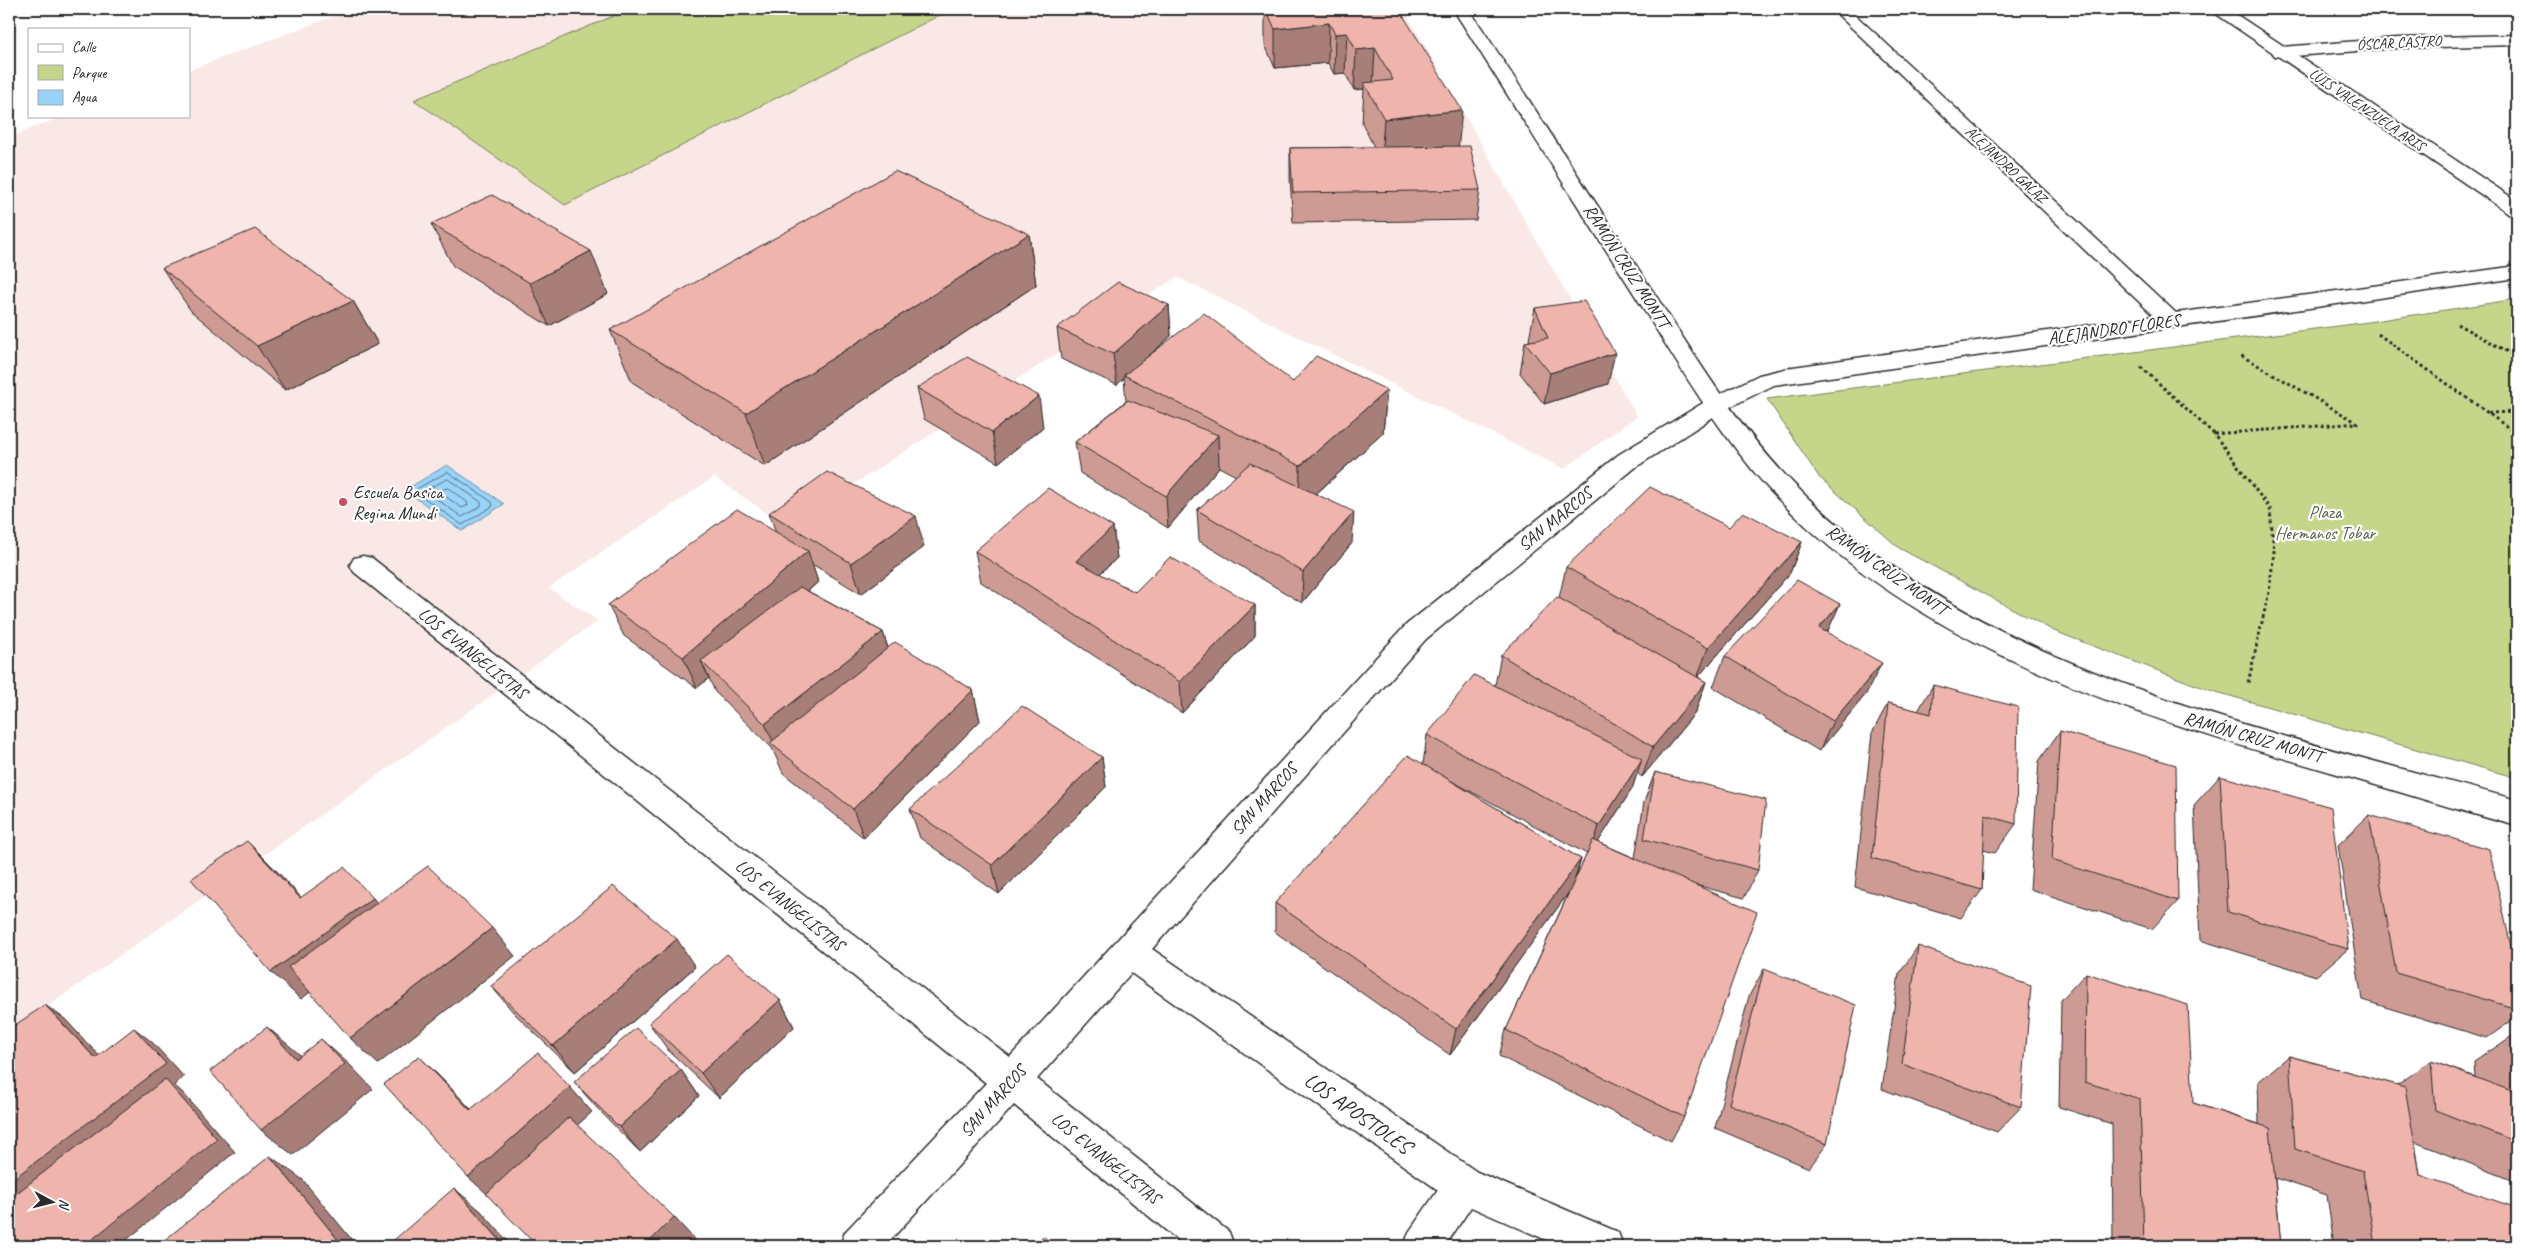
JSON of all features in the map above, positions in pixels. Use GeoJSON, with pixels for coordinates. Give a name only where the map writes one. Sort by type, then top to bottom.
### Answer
{"type":"FeatureCollection","features":[{"type":"Feature","properties":{"kind":"street","name":"RAMÓN CRUZ MONTT"},"geometry":{"type":"LineString","coordinates":[[1461,9],[1716,405],[1769,472],[1823,526],[1902,585],[2008,646],[2074,677],[2154,707],[2517,813]]}},
{"type":"Feature","properties":{"kind":"street","name":"ALEJANDRO GALAZ"},"geometry":{"type":"LineString","coordinates":[[1840,9],[2172,321]]}},
{"type":"Feature","properties":{"kind":"street","name":"LUIS VALENZUELA ARIS"},"geometry":{"type":"LineString","coordinates":[[2217,9],[2517,210]]}},
{"type":"Feature","properties":{"kind":"street","name":"ÓSCAR CASTRO"},"geometry":{"type":"LineString","coordinates":[[2281,52],[2407,42],[2517,40]]}},
{"type":"Feature","properties":{"kind":"street","name":"ALEJANDRO FLORES"},"geometry":{"type":"LineString","coordinates":[[1716,405],[1767,380],[1794,374],[2517,272]]}},
{"type":"Feature","properties":{"kind":"street","name":"SAN MARCOS"},"geometry":{"type":"LineString","coordinates":[[859,1246],[1012,1081],[1416,632],[1627,461],[1716,405]]}},
{"type":"Feature","properties":{"kind":"street","name":"LOS EVANGELISTAS"},"geometry":{"type":"LineString","coordinates":[[363,566],[1012,1081],[1215,1246]]}},
{"type":"Feature","properties":{"kind":"street","name":"LOS APOSTOLES"},"geometry":{"type":"LineString","coordinates":[[1127,951],[1376,1126],[1464,1185],[1604,1246]]}},
{"type":"Feature","properties":{"kind":"street"},"geometry":{"type":"LineString","coordinates":[[1423,1246],[1464,1185]]}},
{"type":"Feature","properties":{"kind":"path"},"geometry":{"type":"LineString","coordinates":[[2451,320],[2517,357]]}},
{"type":"Feature","properties":{"kind":"path"},"geometry":{"type":"LineString","coordinates":[[2377,334],[2517,434]]}},
{"type":"Feature","properties":{"kind":"path"},"geometry":{"type":"LineString","coordinates":[[2214,434],[2358,423],[2233,350]]}},
{"type":"Feature","properties":{"kind":"path"},"geometry":{"type":"LineString","coordinates":[[2134,360],[2214,434],[2270,510],[2274,552],[2269,592],[2248,683]]}},
{"type":"Feature","properties":{"kind":"path"},"geometry":{"type":"LineString","coordinates":[[2488,413],[2517,412]]}},
{"type":"Feature","properties":{"kind":"shaded area","name":"Escuela Basica Regina Mundi"},"geometry":{"type":"Polygon","coordinates":[[[353,9],[1404,9],[1637,416],[1564,469],[1177,277],[787,527],[714,477],[549,588],[598,621],[11,1032],[9,1029],[9,137],[59,118],[190,118],[190,70],[353,9]]]}},
{"type":"Feature","properties":{"kind":"green space"},"geometry":{"type":"Polygon","coordinates":[[[630,9],[938,9],[946,12],[565,205],[414,100],[630,9]]]}},
{"type":"Feature","properties":{"kind":"green space","name":"Plaza Hermanos Tobar"},"geometry":{"type":"Polygon","coordinates":[[[2517,299],[2517,778],[2206,689],[2054,631],[1899,548],[1819,477],[1767,399],[2361,323],[2517,299]]]}},
{"type":"Feature","properties":{"kind":"water"},"geometry":{"type":"Polygon","coordinates":[[[447,465],[504,504],[462,531],[405,490],[447,465]]]}},
{"type":"Feature","properties":{"kind":"building"},"geometry":{"type":"Polygon","coordinates":[[[1266,9],[1399,9],[1462,110],[1384,119],[1364,83],[1393,80],[1375,48],[1356,50],[1347,33],[1335,34],[1329,23],[1275,29],[1266,9]]]}},
{"type":"Feature","properties":{"kind":"building"},"geometry":{"type":"Polygon","coordinates":[[[1470,146],[1480,190],[1293,193],[1290,148],[1470,146]]]}},
{"type":"Feature","properties":{"kind":"building"},"geometry":{"type":"Polygon","coordinates":[[[895,171],[1029,234],[746,413],[610,330],[895,171]]]}},
{"type":"Feature","properties":{"kind":"building"},"geometry":{"type":"Polygon","coordinates":[[[492,195],[591,251],[530,283],[431,224],[492,195]]]}},
{"type":"Feature","properties":{"kind":"building"},"geometry":{"type":"Polygon","coordinates":[[[255,229],[353,301],[257,346],[162,268],[255,229]]]}},
{"type":"Feature","properties":{"kind":"building"},"geometry":{"type":"Polygon","coordinates":[[[1118,282],[1169,305],[1113,354],[1057,328],[1118,282]]]}},
{"type":"Feature","properties":{"kind":"building"},"geometry":{"type":"Polygon","coordinates":[[[1584,301],[1615,353],[1550,373],[1525,342],[1548,338],[1535,308],[1584,301]]]}},
{"type":"Feature","properties":{"kind":"building"},"geometry":{"type":"Polygon","coordinates":[[[1204,313],[1293,382],[1316,356],[1387,390],[1300,466],[1124,375],[1204,313]]]}},
{"type":"Feature","properties":{"kind":"building"},"geometry":{"type":"Polygon","coordinates":[[[967,357],[1039,396],[992,432],[917,388],[967,357]]]}},
{"type":"Feature","properties":{"kind":"building"},"geometry":{"type":"Polygon","coordinates":[[[1128,400],[1218,435],[1166,496],[1075,442],[1128,400]]]}},
{"type":"Feature","properties":{"kind":"building"},"geometry":{"type":"Polygon","coordinates":[[[1250,463],[1354,512],[1303,572],[1197,510],[1250,463]]]}},
{"type":"Feature","properties":{"kind":"building"},"geometry":{"type":"Polygon","coordinates":[[[827,472],[916,516],[851,563],[769,513],[827,472]]]}},
{"type":"Feature","properties":{"kind":"building"},"geometry":{"type":"Polygon","coordinates":[[[1650,487],[1729,527],[1743,512],[1802,542],[1708,648],[1566,567],[1650,487]]]}},
{"type":"Feature","properties":{"kind":"building"},"geometry":{"type":"Polygon","coordinates":[[[1048,488],[1113,527],[1076,561],[1135,592],[1170,557],[1255,605],[1180,682],[975,551],[1048,488]]]}},
{"type":"Feature","properties":{"kind":"building"},"geometry":{"type":"Polygon","coordinates":[[[737,509],[808,551],[683,657],[608,605],[737,509]]]}},
{"type":"Feature","properties":{"kind":"building"},"geometry":{"type":"Polygon","coordinates":[[[1797,580],[1840,604],[1819,628],[1882,663],[1833,721],[1725,656],[1797,580]]]}},
{"type":"Feature","properties":{"kind":"building"},"geometry":{"type":"Polygon","coordinates":[[[800,587],[883,632],[765,724],[701,661],[800,587]]]}},
{"type":"Feature","properties":{"kind":"building"},"geometry":{"type":"Polygon","coordinates":[[[1557,597],[1706,682],[1653,747],[1501,655],[1557,597]]]}},
{"type":"Feature","properties":{"kind":"building"},"geometry":{"type":"Polygon","coordinates":[[[895,642],[973,690],[853,809],[770,743],[895,642]]]}},
{"type":"Feature","properties":{"kind":"building"},"geometry":{"type":"Polygon","coordinates":[[[1474,675],[1642,759],[1599,826],[1427,735],[1474,675]]]}},
{"type":"Feature","properties":{"kind":"building"},"geometry":{"type":"Polygon","coordinates":[[[1933,685],[2018,707],[2016,824],[1985,815],[1982,890],[1872,858],[1888,703],[1931,714],[1933,685]]]}},
{"type":"Feature","properties":{"kind":"building"},"geometry":{"type":"Polygon","coordinates":[[[1022,706],[1102,757],[992,865],[910,809],[1022,706]]]}},
{"type":"Feature","properties":{"kind":"building"},"geometry":{"type":"Polygon","coordinates":[[[2060,731],[2176,765],[2178,901],[2052,860],[2060,731]]]}},
{"type":"Feature","properties":{"kind":"building"},"geometry":{"type":"Polygon","coordinates":[[[1408,755],[1581,859],[1456,1029],[1275,903],[1408,755]]]}},
{"type":"Feature","properties":{"kind":"building"},"geometry":{"type":"Polygon","coordinates":[[[1655,772],[1766,800],[1758,870],[1644,839],[1655,772]]]}},
{"type":"Feature","properties":{"kind":"building"},"geometry":{"type":"Polygon","coordinates":[[[2220,776],[2331,807],[2348,949],[2228,912],[2220,776]]]}},
{"type":"Feature","properties":{"kind":"building"},"geometry":{"type":"Polygon","coordinates":[[[2369,815],[2489,849],[2517,973],[2517,1009],[2396,973],[2369,815]]]}},
{"type":"Feature","properties":{"kind":"building"},"geometry":{"type":"Polygon","coordinates":[[[1593,840],[1757,912],[1684,1117],[1506,1030],[1593,840]]]}},
{"type":"Feature","properties":{"kind":"building"},"geometry":{"type":"Polygon","coordinates":[[[247,841],[300,898],[344,867],[373,898],[271,972],[191,879],[247,841]]]}},
{"type":"Feature","properties":{"kind":"building"},"geometry":{"type":"Polygon","coordinates":[[[428,866],[492,928],[350,1038],[288,967],[428,866]]]}},
{"type":"Feature","properties":{"kind":"building"},"geometry":{"type":"Polygon","coordinates":[[[613,886],[677,939],[553,1046],[491,986],[613,886]]]}},
{"type":"Feature","properties":{"kind":"building"},"geometry":{"type":"Polygon","coordinates":[[[1918,946],[2031,986],[2021,1107],[1902,1064],[1918,946]]]}},
{"type":"Feature","properties":{"kind":"building"},"geometry":{"type":"Polygon","coordinates":[[[727,954],[780,1000],[701,1073],[649,1023],[727,954]]]}},
{"type":"Feature","properties":{"kind":"building"},"geometry":{"type":"Polygon","coordinates":[[[1764,969],[1856,1005],[1827,1144],[1729,1104],[1764,969]]]}},
{"type":"Feature","properties":{"kind":"building"},"geometry":{"type":"Polygon","coordinates":[[[2086,973],[2188,1005],[2193,1103],[2270,1128],[2281,1246],[2144,1246],[2140,1099],[2085,1082],[2086,973]]]}},
{"type":"Feature","properties":{"kind":"building"},"geometry":{"type":"Polygon","coordinates":[[[45,1005],[95,1058],[134,1028],[166,1064],[9,1182],[9,1029],[45,1005]]]}},
{"type":"Feature","properties":{"kind":"building"},"geometry":{"type":"Polygon","coordinates":[[[267,1027],[296,1059],[321,1039],[345,1064],[261,1130],[210,1071],[267,1027]]]}},
{"type":"Feature","properties":{"kind":"building"},"geometry":{"type":"Polygon","coordinates":[[[636,1028],[681,1070],[619,1127],[574,1082],[636,1028]]]}},
{"type":"Feature","properties":{"kind":"building"},"geometry":{"type":"Polygon","coordinates":[[[2512,1036],[2517,1038],[2517,1087],[2512,1036]]]}},
{"type":"Feature","properties":{"kind":"building"},"geometry":{"type":"Polygon","coordinates":[[[538,1053],[570,1087],[468,1177],[384,1084],[419,1056],[470,1110],[538,1053]]]}},
{"type":"Feature","properties":{"kind":"building"},"geometry":{"type":"Polygon","coordinates":[[[2289,1056],[2405,1087],[2420,1175],[2517,1208],[2517,1246],[2375,1246],[2363,1171],[2295,1149],[2289,1056]]]}},
{"type":"Feature","properties":{"kind":"building"},"geometry":{"type":"Polygon","coordinates":[[[2431,1061],[2517,1093],[2517,1142],[2435,1110],[2431,1061]]]}},
{"type":"Feature","properties":{"kind":"building"},"geometry":{"type":"Polygon","coordinates":[[[165,1079],[217,1139],[84,1246],[9,1246],[9,1199],[165,1079]]]}},
{"type":"Feature","properties":{"kind":"building"},"geometry":{"type":"Polygon","coordinates":[[[569,1117],[674,1217],[645,1246],[537,1246],[486,1194],[569,1117]]]}},
{"type":"Feature","properties":{"kind":"building"},"geometry":{"type":"Polygon","coordinates":[[[270,1156],[343,1246],[157,1246],[270,1156]]]}},
{"type":"Feature","properties":{"kind":"building"},"geometry":{"type":"Polygon","coordinates":[[[454,1188],[505,1246],[387,1246],[454,1188]]]}},
{"type":"Feature","properties":{"kind":"building"},"geometry":{"type":"Polygon","coordinates":[[[1043,1236],[1054,1246],[1035,1246],[1043,1236]]]}},
{"type":"Feature","properties":{"kind":"place","name":"Escuela Basica Regina Mundi"},"geometry":{"type":"Point","coordinates":[343,502]}}]}
